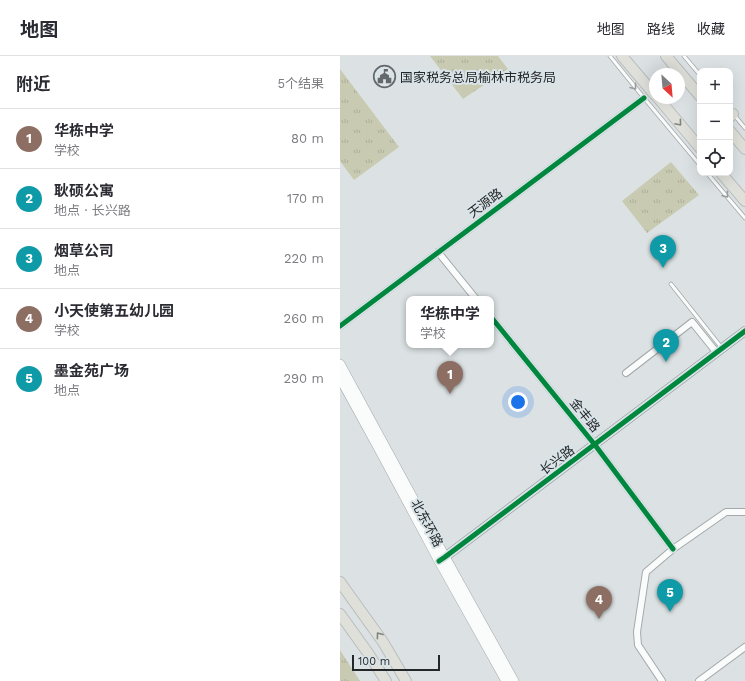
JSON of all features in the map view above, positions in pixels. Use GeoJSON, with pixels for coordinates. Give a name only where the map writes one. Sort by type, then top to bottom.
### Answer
{"type":"FeatureCollection","features":[{"type":"Feature","properties":{"kind":"main road"},"geometry":{"type":"LineString","coordinates":[[622,56],[649,88]]}},
{"type":"Feature","properties":{"kind":"main road"},"geometry":{"type":"LineString","coordinates":[[666,56],[697,92]]}},
{"type":"Feature","properties":{"kind":"main road"},"geometry":{"type":"LineString","coordinates":[[663,104],[697,144]]}},
{"type":"Feature","properties":{"kind":"main road"},"geometry":{"type":"LineString","coordinates":[[733,135],[745,149]]}},
{"type":"Feature","properties":{"kind":"main road"},"geometry":{"type":"LineString","coordinates":[[724,176],[745,201]]}},
{"type":"Feature","properties":{"kind":"main road","name":"北东环路"},"geometry":{"type":"LineString","coordinates":[[340,364],[506,681]]}},
{"type":"Feature","properties":{"kind":"main road","name":"北东环路"},"geometry":{"type":"LineString","coordinates":[[340,378],[442,559],[514,681]]}},
{"type":"Feature","properties":{"kind":"main road"},"geometry":{"type":"LineString","coordinates":[[340,582],[384,642],[406,681]]}},
{"type":"Feature","properties":{"kind":"main road"},"geometry":{"type":"LineString","coordinates":[[340,614],[386,681]]}},
{"type":"Feature","properties":{"kind":"street","name":"天源路"},"geometry":{"type":"LineString","coordinates":[[340,326],[644,98]]}},
{"type":"Feature","properties":{"kind":"street"},"geometry":{"type":"LineString","coordinates":[[438,252],[474,296]]}},
{"type":"Feature","properties":{"kind":"street","name":"金丰路"},"geometry":{"type":"LineString","coordinates":[[494,321],[595,445],[673,549]]}},
{"type":"Feature","properties":{"kind":"street"},"geometry":{"type":"LineString","coordinates":[[626,373],[692,322],[692,326],[720,351]]}},
{"type":"Feature","properties":{"kind":"street","name":"长兴路"},"geometry":{"type":"LineString","coordinates":[[442,559],[745,332]]}},
{"type":"Feature","properties":{"kind":"street"},"geometry":{"type":"LineString","coordinates":[[662,681],[638,645],[637,632],[646,572],[673,549],[726,512],[745,512]]}},
{"type":"Feature","properties":{"kind":"street"},"geometry":{"type":"LineString","coordinates":[[699,681],[745,647]]}},
{"type":"Feature","properties":{"kind":"lane"},"geometry":{"type":"LineString","coordinates":[[610,56],[697,161]]}},
{"type":"Feature","properties":{"kind":"lane"},"geometry":{"type":"LineString","coordinates":[[684,56],[697,71]]}},
{"type":"Feature","properties":{"kind":"lane"},"geometry":{"type":"LineString","coordinates":[[733,116],[745,128]]}},
{"type":"Feature","properties":{"kind":"lane"},"geometry":{"type":"LineString","coordinates":[[710,176],[745,218]]}},
{"type":"Feature","properties":{"kind":"lane"},"geometry":{"type":"LineString","coordinates":[[671,284],[720,351]]}},
{"type":"Feature","properties":{"kind":"green space"},"geometry":{"type":"Polygon","coordinates":[[[430,56],[498,56],[508,69],[463,99],[430,56]]]}},
{"type":"Feature","properties":{"kind":"green space"},"geometry":{"type":"Polygon","coordinates":[[[340,69],[399,147],[354,180],[340,161],[340,69]]]}},
{"type":"Feature","properties":{"kind":"green space"},"geometry":{"type":"Polygon","coordinates":[[[671,162],[699,195],[647,233],[622,201],[671,162]]]}},
{"type":"Feature","properties":{"kind":"green space"},"geometry":{"type":"Polygon","coordinates":[[[340,650],[360,681],[340,681],[340,650]]]}},
{"type":"Feature","properties":{"kind":"cycle path"},"geometry":{"type":"LineString","coordinates":[[340,326],[644,98]]}},
{"type":"Feature","properties":{"kind":"cycle path"},"geometry":{"type":"LineString","coordinates":[[494,321],[595,445],[673,549]]}},
{"type":"Feature","properties":{"kind":"cycle path"},"geometry":{"type":"LineString","coordinates":[[439,561],[745,331]]}},
{"type":"Feature","properties":{"kind":"place","name":"国家税务总局榆林市税务局"},"geometry":{"type":"Point","coordinates":[384,77]}},
{"type":"Feature","properties":{"kind":"place","name":"烟草公司"},"geometry":{"type":"Point","coordinates":[663,268]}},
{"type":"Feature","properties":{"kind":"place","name":"耿硕公寓"},"geometry":{"type":"Point","coordinates":[666,362]}},
{"type":"Feature","properties":{"kind":"place","name":"华栋中学"},"geometry":{"type":"Point","coordinates":[450,394]}},
{"type":"Feature","properties":{"kind":"place","name":"墨金苑广场"},"geometry":{"type":"Point","coordinates":[670,612]}},
{"type":"Feature","properties":{"kind":"place","name":"小天使第五幼儿园"},"geometry":{"type":"Point","coordinates":[599,619]}}]}
